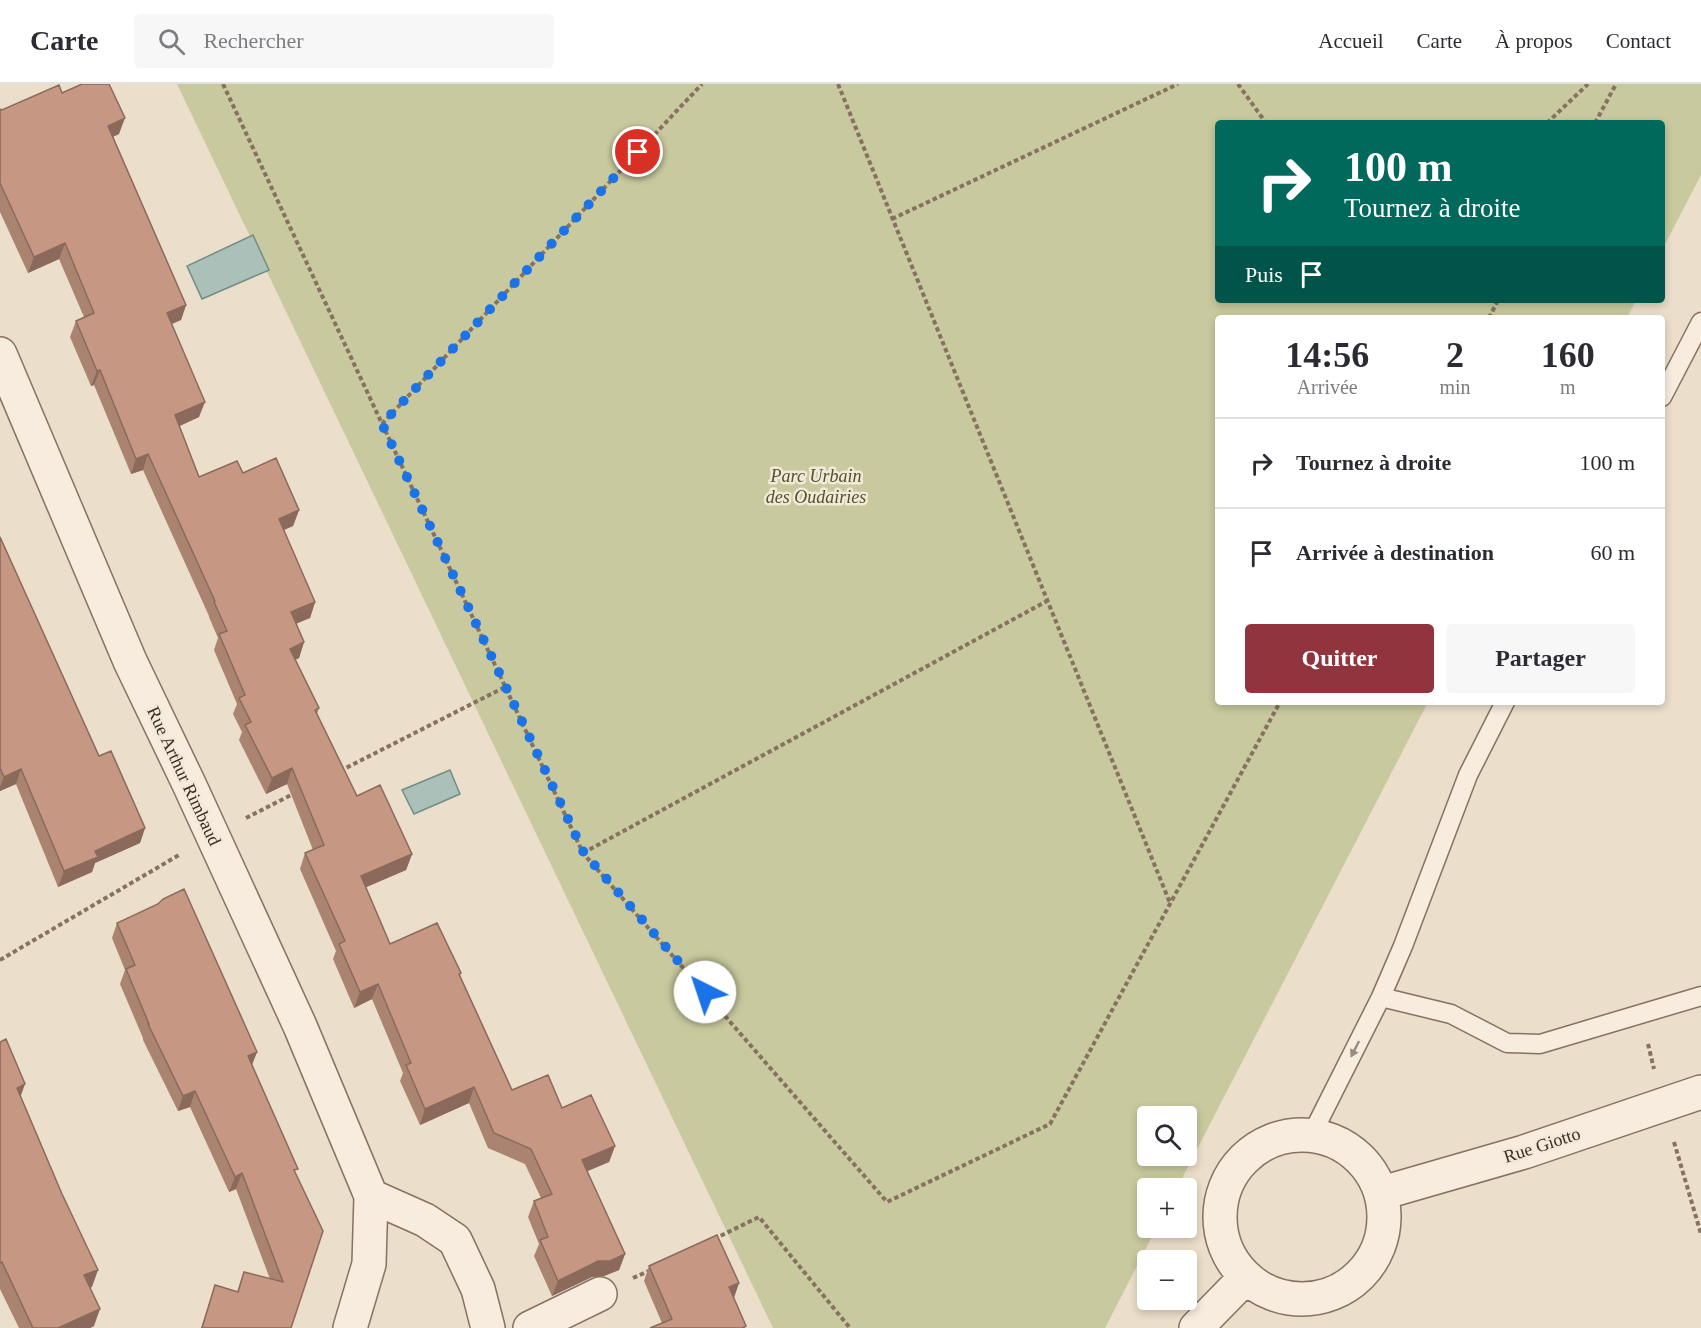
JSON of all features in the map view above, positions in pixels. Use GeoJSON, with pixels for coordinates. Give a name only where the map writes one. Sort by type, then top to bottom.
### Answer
{"type":"FeatureCollection","features":[{"type":"Feature","properties":{"kind":"street","name":"Rue Arthur Rimbaud"},"geometry":{"type":"LineString","coordinates":[[0,354],[130,660],[300,1026],[371,1196],[369,1264],[350,1328]]}},
{"type":"Feature","properties":{"kind":"street","name":"Rue Giotto"},"geometry":{"type":"LineString","coordinates":[[1382,1193],[1524,1152],[1701,1092]]}},
{"type":"Feature","properties":{"kind":"street"},"geometry":{"type":"LineString","coordinates":[[1312,1134],[1342,1144],[1368,1165],[1382,1193],[1386,1218],[1380,1247],[1359,1278],[1330,1295],[1297,1300],[1273,1295],[1245,1278],[1228,1254],[1219,1225],[1222,1197],[1242,1160],[1273,1139],[1312,1134]]}},
{"type":"Feature","properties":{"kind":"street"},"geometry":{"type":"LineString","coordinates":[[371,1196],[425,1220],[454,1240],[478,1289],[488,1328]]}},
{"type":"Feature","properties":{"kind":"street"},"geometry":{"type":"LineString","coordinates":[[1196,1328],[1245,1278]]}},
{"type":"Feature","properties":{"kind":"street"},"geometry":{"type":"LineString","coordinates":[[530,1328],[600,1294]]}},
{"type":"Feature","properties":{"kind":"lane"},"geometry":{"type":"LineString","coordinates":[[1665,391],[1701,322]]}},
{"type":"Feature","properties":{"kind":"lane"},"geometry":{"type":"LineString","coordinates":[[1312,1134],[1381,997],[1403,946],[1468,775],[1503,705]]}},
{"type":"Feature","properties":{"kind":"lane"},"geometry":{"type":"LineString","coordinates":[[1381,997],[1451,1014],[1507,1043],[1540,1044],[1701,996]]}},
{"type":"Feature","properties":{"kind":"path"},"geometry":{"type":"LineString","coordinates":[[223,84],[584,853],[887,1202],[1050,1124],[1278,705]]}},
{"type":"Feature","properties":{"kind":"path"},"geometry":{"type":"LineString","coordinates":[[382,424],[702,84]]}},
{"type":"Feature","properties":{"kind":"path"},"geometry":{"type":"LineString","coordinates":[[838,84],[1170,903]]}},
{"type":"Feature","properties":{"kind":"path"},"geometry":{"type":"LineString","coordinates":[[892,219],[1178,84]]}},
{"type":"Feature","properties":{"kind":"path"},"geometry":{"type":"LineString","coordinates":[[1238,84],[1264,120]]}},
{"type":"Feature","properties":{"kind":"path"},"geometry":{"type":"LineString","coordinates":[[1550,120],[1588,84]]}},
{"type":"Feature","properties":{"kind":"path"},"geometry":{"type":"LineString","coordinates":[[1597,120],[1616,84]]}},
{"type":"Feature","properties":{"kind":"path"},"geometry":{"type":"LineString","coordinates":[[584,853],[1047,601]]}},
{"type":"Feature","properties":{"kind":"path"},"geometry":{"type":"LineString","coordinates":[[706,1243],[759,1217],[850,1328]]}},
{"type":"Feature","properties":{"kind":"path"},"geometry":{"type":"LineString","coordinates":[[600,1294],[653,1269]]}},
{"type":"Feature","properties":{"kind":"green space","name":"Parc Urbain des Oudairies"},"geometry":{"type":"Polygon","coordinates":[[[177,84],[1701,84],[1701,175],[1665,244],[1665,120],[1215,120],[1215,303],[1634,303],[1628,315],[1215,315],[1215,705],[1426,705],[1197,1149],[1197,1106],[1137,1106],[1137,1166],[1188,1166],[1182,1178],[1137,1178],[1137,1238],[1151,1238],[1145,1250],[1137,1250],[1137,1266],[1105,1328],[773,1328],[177,84]]]}},
{"type":"Feature","properties":{"kind":"water"},"geometry":{"type":"Polygon","coordinates":[[[253,235],[269,270],[202,299],[187,266],[253,235]]]}},
{"type":"Feature","properties":{"kind":"water"},"geometry":{"type":"Polygon","coordinates":[[[450,770],[460,794],[414,814],[402,790],[450,770]]]}},
{"type":"Feature","properties":{"kind":"building"},"geometry":{"type":"Polygon","coordinates":[[[82,84],[109,84],[125,118],[108,126],[186,305],[167,313],[205,402],[175,415],[199,477],[237,461],[243,473],[276,458],[299,510],[279,519],[315,602],[291,612],[304,642],[290,649],[319,708],[315,710],[357,796],[380,785],[412,854],[361,876],[390,944],[437,923],[512,1090],[548,1075],[562,1108],[591,1095],[615,1146],[582,1160],[625,1254],[610,1261],[598,1261],[558,1281],[540,1240],[548,1237],[534,1201],[552,1194],[531,1149],[494,1133],[474,1087],[425,1109],[406,1065],[411,1063],[378,984],[360,992],[339,944],[345,941],[305,853],[324,845],[292,768],[272,778],[245,725],[251,722],[239,698],[245,695],[219,634],[227,631],[215,601],[148,454],[136,459],[100,370],[97,371],[76,321],[94,313],[65,243],[34,257],[0,183],[0,109],[59,85],[62,93],[82,84]]]}},
{"type":"Feature","properties":{"kind":"building"},"geometry":{"type":"Polygon","coordinates":[[[0,537],[99,756],[111,751],[145,828],[95,851],[98,857],[64,871],[21,769],[4,777],[0,768],[0,537]]]}},
{"type":"Feature","properties":{"kind":"building"},"geometry":{"type":"Polygon","coordinates":[[[184,889],[257,1052],[248,1056],[298,1169],[294,1170],[323,1231],[291,1328],[202,1328],[215,1285],[238,1292],[244,1272],[283,1282],[242,1173],[235,1177],[195,1091],[183,1096],[148,1024],[126,969],[135,965],[117,923],[184,889]]]}},
{"type":"Feature","properties":{"kind":"building"},"geometry":{"type":"Polygon","coordinates":[[[6,1039],[25,1084],[17,1088],[62,1194],[98,1270],[84,1275],[100,1309],[58,1328],[33,1328],[2,1262],[0,1263],[0,1042],[6,1039]]]}},
{"type":"Feature","properties":{"kind":"building"},"geometry":{"type":"Polygon","coordinates":[[[717,1235],[739,1283],[729,1287],[746,1326],[742,1328],[650,1328],[672,1319],[649,1266],[717,1235]]]}},
{"type":"Feature","properties":{"kind":"route"},"geometry":{"type":"LineString","coordinates":[[638,152],[382,424],[584,853],[705,992]]}}]}
